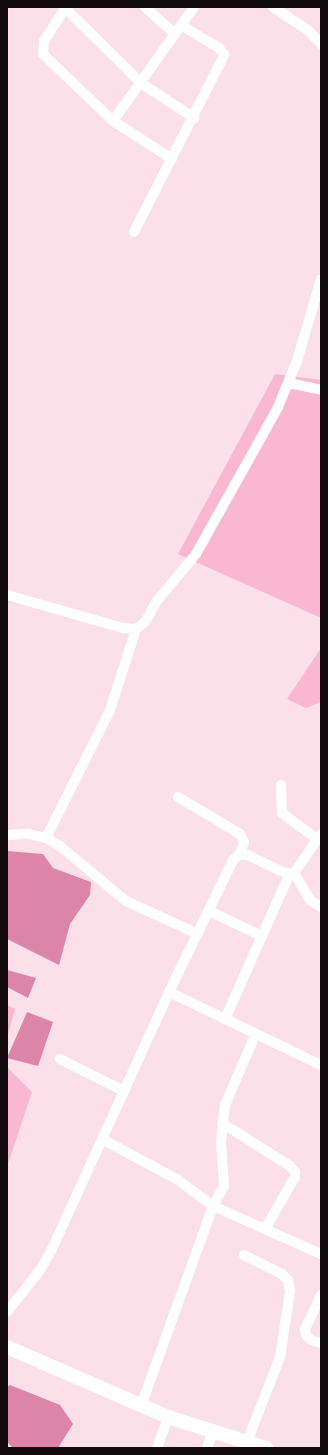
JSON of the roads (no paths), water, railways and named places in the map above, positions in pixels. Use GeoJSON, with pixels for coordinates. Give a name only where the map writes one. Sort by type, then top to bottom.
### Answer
{"type":"FeatureCollection","features":[{"type":"Feature","properties":{"kind":"street"},"geometry":{"type":"LineString","coordinates":[[145,7],[174,34]]}},
{"type":"Feature","properties":{"kind":"street"},"geometry":{"type":"LineString","coordinates":[[113,121],[194,7]]}},
{"type":"Feature","properties":{"kind":"street"},"geometry":{"type":"LineString","coordinates":[[273,7],[309,31],[319,42]]}},
{"type":"Feature","properties":{"kind":"street"},"geometry":{"type":"LineString","coordinates":[[172,159],[113,121],[43,54],[44,41],[65,8],[141,83],[194,118]]}},
{"type":"Feature","properties":{"kind":"street"},"geometry":{"type":"LineString","coordinates":[[134,232],[194,118],[224,55],[219,48],[181,25]]}},
{"type":"Feature","properties":{"kind":"street"},"geometry":{"type":"LineString","coordinates":[[46,838],[110,710],[136,629],[146,621],[156,602],[196,554],[289,383],[321,279]]}},
{"type":"Feature","properties":{"kind":"street"},"geometry":{"type":"LineString","coordinates":[[289,383],[321,390]]}},
{"type":"Feature","properties":{"kind":"street"},"geometry":{"type":"LineString","coordinates":[[7,595],[123,628],[136,629]]}},
{"type":"Feature","properties":{"kind":"street"},"geometry":{"type":"LineString","coordinates":[[225,1019],[292,873],[319,837],[282,813],[281,785]]}},
{"type":"Feature","properties":{"kind":"street"},"geometry":{"type":"LineString","coordinates":[[7,1312],[40,1270],[52,1249],[169,992],[233,860],[240,854],[244,842],[240,834],[178,797]]}},
{"type":"Feature","properties":{"kind":"street"},"geometry":{"type":"LineString","coordinates":[[7,835],[29,834],[46,838],[60,846],[126,901],[198,934]]}},
{"type":"Feature","properties":{"kind":"street"},"geometry":{"type":"LineString","coordinates":[[240,854],[285,873],[292,873]]}},
{"type":"Feature","properties":{"kind":"street"},"geometry":{"type":"LineString","coordinates":[[292,873],[310,900],[321,907]]}},
{"type":"Feature","properties":{"kind":"street"},"geometry":{"type":"LineString","coordinates":[[209,912],[262,936]]}},
{"type":"Feature","properties":{"kind":"street"},"geometry":{"type":"LineString","coordinates":[[169,992],[321,1065]]}},
{"type":"Feature","properties":{"kind":"street"},"geometry":{"type":"LineString","coordinates":[[141,1406],[213,1206],[225,1180],[221,1142],[222,1123],[228,1094],[256,1034]]}},
{"type":"Feature","properties":{"kind":"street"},"geometry":{"type":"LineString","coordinates":[[60,1059],[124,1091]]}},
{"type":"Feature","properties":{"kind":"street"},"geometry":{"type":"LineString","coordinates":[[222,1123],[290,1166],[295,1172],[295,1177],[265,1229]]}},
{"type":"Feature","properties":{"kind":"street"},"geometry":{"type":"LineString","coordinates":[[102,1139],[178,1180],[213,1206],[321,1254]]}},
{"type":"Feature","properties":{"kind":"street"},"geometry":{"type":"LineString","coordinates":[[244,1255],[282,1274],[288,1280],[290,1291],[280,1357],[247,1442]]}},
{"type":"Feature","properties":{"kind":"street"},"geometry":{"type":"LineString","coordinates":[[321,1295],[306,1329],[306,1335],[311,1340],[321,1343]]}},
{"type":"Feature","properties":{"kind":"street"},"geometry":{"type":"LineString","coordinates":[[7,1348],[168,1417],[266,1448]]}},
{"type":"Feature","properties":{"kind":"street"},"geometry":{"type":"LineString","coordinates":[[158,1448],[168,1417]]}},
{"type":"Feature","properties":{"kind":"street"},"geometry":{"type":"LineString","coordinates":[[207,1448],[213,1431]]}}]}
